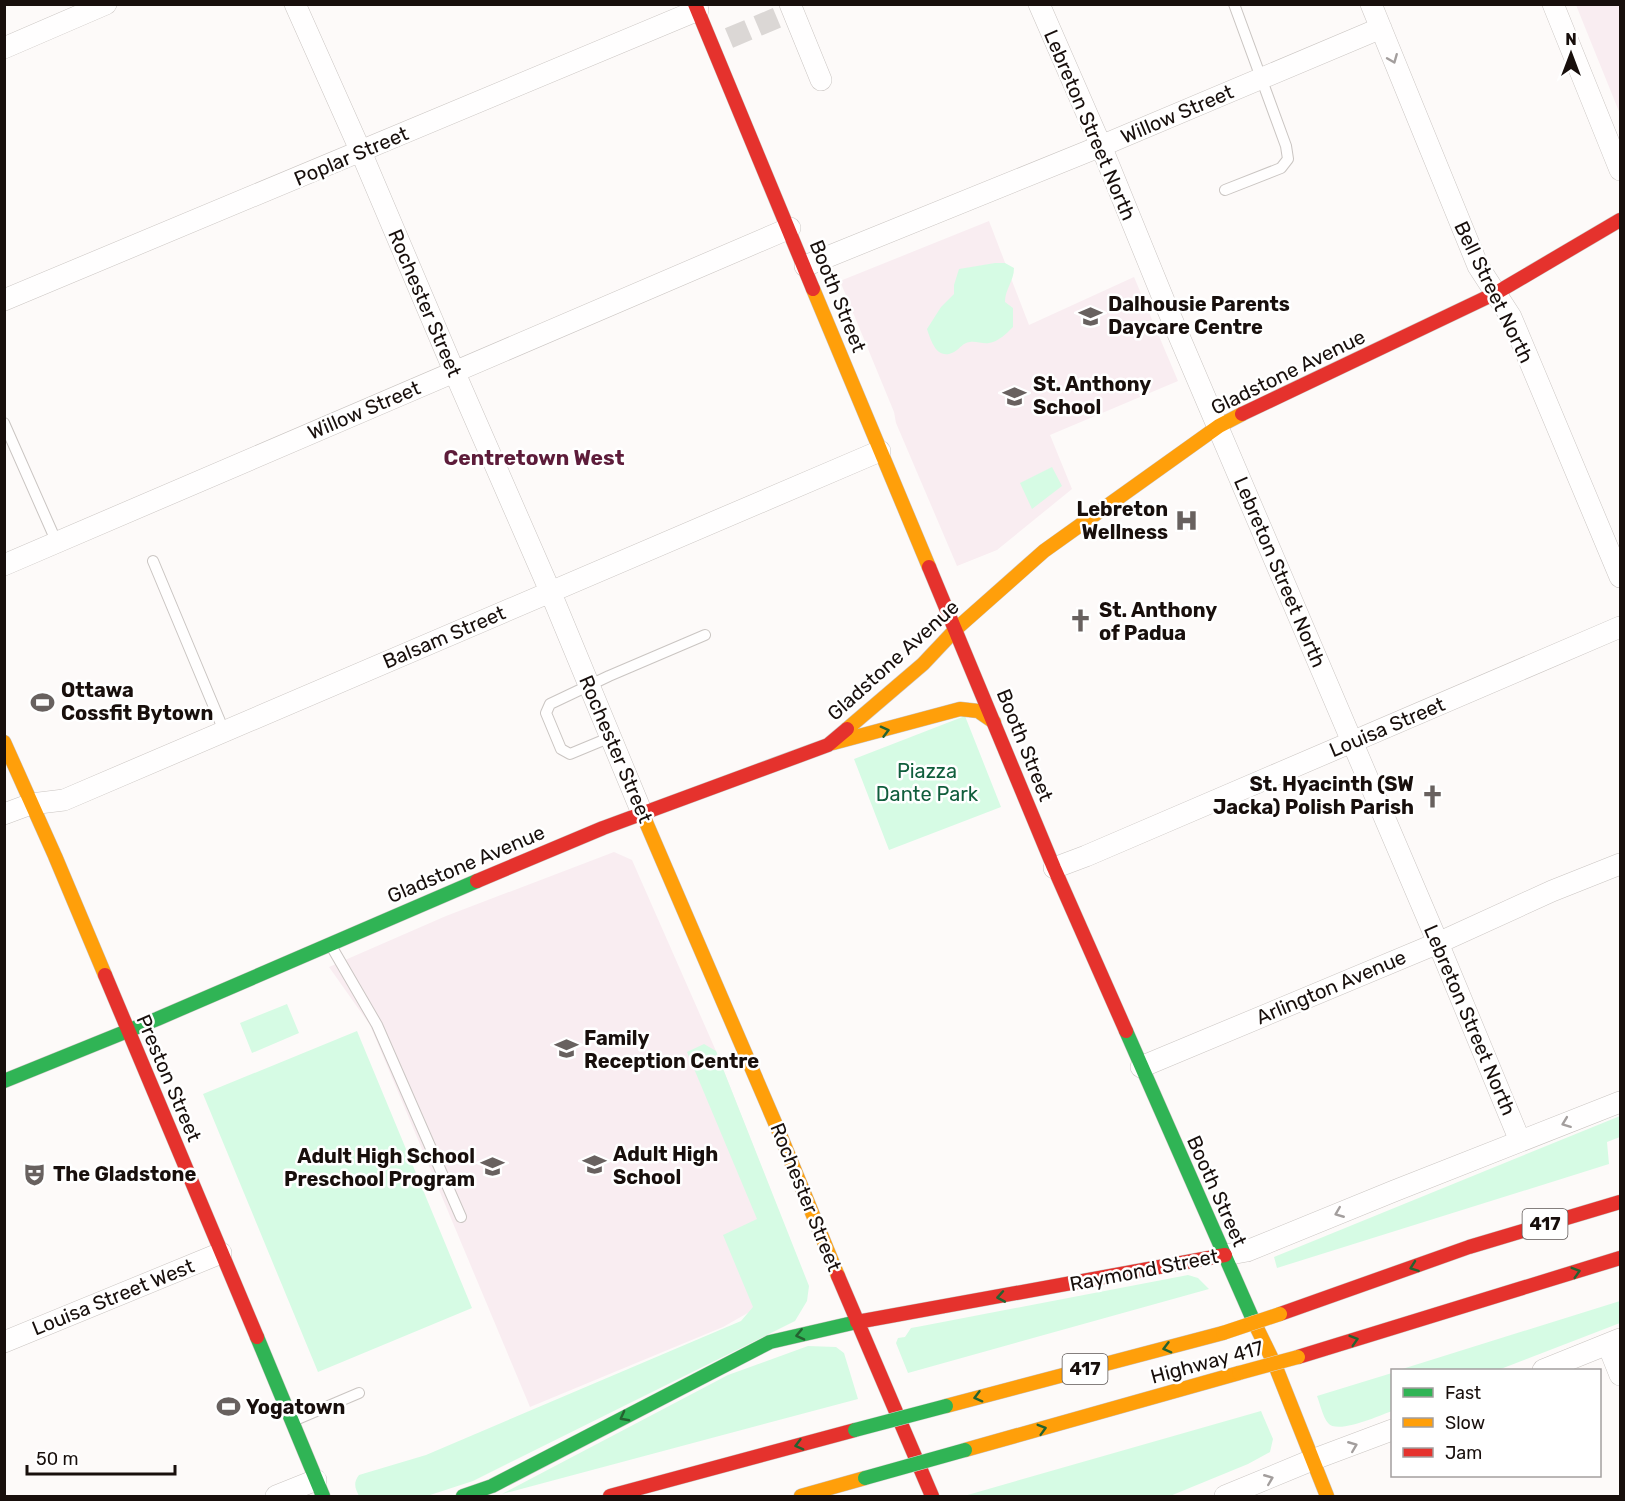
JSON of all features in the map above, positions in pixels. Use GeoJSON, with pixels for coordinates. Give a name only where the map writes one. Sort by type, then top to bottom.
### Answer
{"type":"FeatureCollection","features":[{"type":"Feature","properties":{"kind":"main road","name":"Booth Street"},"geometry":{"type":"LineString","coordinates":[[697,7],[1054,868],[1275,1365],[1327,1497]]}},
{"type":"Feature","properties":{"kind":"main road","name":"Gladstone Avenue"},"geometry":{"type":"LineString","coordinates":[[4,1081],[496,872],[642,813],[828,745],[923,664],[956,629],[1044,551],[1219,426],[1496,293],[1620,220]]}},
{"type":"Feature","properties":{"kind":"main road"},"geometry":{"type":"LineString","coordinates":[[828,745],[960,709],[978,711],[994,722]]}},
{"type":"Feature","properties":{"kind":"main road","name":"Preston Street"},"geometry":{"type":"LineString","coordinates":[[4,742],[55,856],[319,1488]]}},
{"type":"Feature","properties":{"kind":"main road","name":"Rochester Street"},"geometry":{"type":"LineString","coordinates":[[642,813],[932,1497]]}},
{"type":"Feature","properties":{"kind":"main road"},"geometry":{"type":"LineString","coordinates":[[1469,1247],[1577,1200]]}},
{"type":"Feature","properties":{"kind":"main road","name":"417"},"geometry":{"type":"LineString","coordinates":[[610,1497],[1223,1333],[1469,1247],[1620,1202]]}},
{"type":"Feature","properties":{"kind":"main road","name":"Raymond Street"},"geometry":{"type":"LineString","coordinates":[[463,1497],[492,1486],[770,1342],[857,1322],[1225,1255]]}},
{"type":"Feature","properties":{"kind":"main road","name":"Highway 417"},"geometry":{"type":"LineString","coordinates":[[801,1497],[1298,1357],[1620,1258]]}},
{"type":"Feature","properties":{"kind":"street"},"geometry":{"type":"LineString","coordinates":[[4,48],[106,4]]}},
{"type":"Feature","properties":{"kind":"street","name":"Rochester Street"},"geometry":{"type":"LineString","coordinates":[[295,4],[550,591],[642,813]]}},
{"type":"Feature","properties":{"kind":"street"},"geometry":{"type":"LineString","coordinates":[[790,4],[821,80]]}},
{"type":"Feature","properties":{"kind":"street","name":"Lebreton Street North"},"geometry":{"type":"LineString","coordinates":[[1039,4],[1520,1141]]}},
{"type":"Feature","properties":{"kind":"street","name":"Bell Street North"},"geometry":{"type":"LineString","coordinates":[[1371,4],[1478,266],[1511,317],[1620,577]]}},
{"type":"Feature","properties":{"kind":"street"},"geometry":{"type":"LineString","coordinates":[[1553,4],[1620,171]]}},
{"type":"Feature","properties":{"kind":"street","name":"Poplar Street"},"geometry":{"type":"LineString","coordinates":[[4,300],[361,152],[697,7]]}},
{"type":"Feature","properties":{"kind":"street","name":"Willow Street"},"geometry":{"type":"LineString","coordinates":[[805,266],[1101,146],[1381,28]]}},
{"type":"Feature","properties":{"kind":"street","name":"Willow Street"},"geometry":{"type":"LineString","coordinates":[[4,565],[790,228]]}},
{"type":"Feature","properties":{"kind":"street","name":"Balsam Street"},"geometry":{"type":"LineString","coordinates":[[4,814],[31,804],[64,800],[880,451]]}},
{"type":"Feature","properties":{"kind":"street","name":"Louisa Street"},"geometry":{"type":"LineString","coordinates":[[1054,868],[1620,627]]}},
{"type":"Feature","properties":{"kind":"street","name":"Arlington Avenue"},"geometry":{"type":"LineString","coordinates":[[1141,1067],[1620,864]]}},
{"type":"Feature","properties":{"kind":"street","name":"Raymond Street"},"geometry":{"type":"LineString","coordinates":[[1225,1255],[1247,1251],[1620,1102]]}},
{"type":"Feature","properties":{"kind":"street","name":"Louisa Street West"},"geometry":{"type":"LineString","coordinates":[[4,1342],[221,1253]]}},
{"type":"Feature","properties":{"kind":"street"},"geometry":{"type":"LineString","coordinates":[[1548,1369],[1614,1342],[1620,1375]]}},
{"type":"Feature","properties":{"kind":"street"},"geometry":{"type":"LineString","coordinates":[[1225,1497],[1312,1460],[1391,1430]]}},
{"type":"Feature","properties":{"kind":"street"},"geometry":{"type":"LineString","coordinates":[[276,1497],[319,1488]]}},
{"type":"Feature","properties":{"kind":"lane"},"geometry":{"type":"LineString","coordinates":[[1225,190],[1281,168],[1288,159],[1286,146],[1234,4]]}},
{"type":"Feature","properties":{"kind":"lane"},"geometry":{"type":"LineString","coordinates":[[4,423],[57,543]]}},
{"type":"Feature","properties":{"kind":"lane"},"geometry":{"type":"LineString","coordinates":[[153,561],[224,731]]}},
{"type":"Feature","properties":{"kind":"lane"},"geometry":{"type":"LineString","coordinates":[[611,737],[570,754],[561,749],[546,713],[550,704],[705,635]]}},
{"type":"Feature","properties":{"kind":"lane"},"geometry":{"type":"LineString","coordinates":[[330,943],[377,1025],[461,1217]]}},
{"type":"Feature","properties":{"kind":"lane"},"geometry":{"type":"LineString","coordinates":[[291,1421],[359,1393]]}},
{"type":"Feature","properties":{"kind":"shaded area"},"geometry":{"type":"Polygon","coordinates":[[[1576,5],[1620,5],[1620,114],[1601,67],[1576,5]]]}},
{"type":"Feature","properties":{"kind":"shaded area","name":"St. Anthony School"},"geometry":{"type":"Polygon","coordinates":[[[989,221],[1029,325],[1134,277],[1178,381],[1050,435],[1072,489],[997,550],[957,566],[896,423],[894,412],[840,281],[989,221]]]}},
{"type":"Feature","properties":{"kind":"shaded area","name":"Adult High School"},"geometry":{"type":"Polygon","coordinates":[[[614,852],[632,860],[716,1051],[806,1280],[723,1327],[530,1407],[370,1025],[329,967],[446,916],[614,852]]]}},
{"type":"Feature","properties":{"kind":"green space"},"geometry":{"type":"Polygon","coordinates":[[[1005,263],[1014,268],[1005,302],[1013,308],[1013,327],[992,342],[970,342],[948,354],[939,352],[927,329],[941,307],[954,294],[959,269],[1005,263]]]}},
{"type":"Feature","properties":{"kind":"green space"},"geometry":{"type":"Polygon","coordinates":[[[1052,467],[1062,486],[1032,509],[1020,483],[1052,467]]]}},
{"type":"Feature","properties":{"kind":"green space","name":"Piazza Dante Park"},"geometry":{"type":"Polygon","coordinates":[[[965,716],[1001,807],[889,850],[854,759],[965,716]]]}},
{"type":"Feature","properties":{"kind":"green space"},"geometry":{"type":"Polygon","coordinates":[[[287,1004],[299,1033],[252,1053],[240,1023],[287,1004]]]}},
{"type":"Feature","properties":{"kind":"green space"},"geometry":{"type":"Polygon","coordinates":[[[357,1031],[472,1308],[318,1372],[203,1094],[357,1031]]]}},
{"type":"Feature","properties":{"kind":"green space"},"geometry":{"type":"Polygon","coordinates":[[[704,1044],[716,1051],[809,1286],[807,1301],[795,1321],[473,1481],[427,1496],[359,1496],[355,1486],[359,1475],[426,1455],[741,1321],[753,1307],[723,1235],[757,1219],[687,1052],[704,1044]]]}},
{"type":"Feature","properties":{"kind":"green space"},"geometry":{"type":"Polygon","coordinates":[[[1620,1116],[1620,1137],[1607,1142],[1609,1164],[1277,1268],[1274,1257],[1620,1116]]]}},
{"type":"Feature","properties":{"kind":"green space"},"geometry":{"type":"Polygon","coordinates":[[[1188,1275],[1198,1278],[1209,1289],[908,1373],[896,1343],[898,1338],[905,1337],[911,1328],[1188,1275]]]}},
{"type":"Feature","properties":{"kind":"green space"},"geometry":{"type":"Polygon","coordinates":[[[1620,1301],[1620,1323],[1501,1369],[1402,1369],[1620,1301]]]}},
{"type":"Feature","properties":{"kind":"green space"},"geometry":{"type":"Polygon","coordinates":[[[808,1346],[836,1347],[844,1353],[858,1399],[502,1494],[728,1375],[808,1346]]]}},
{"type":"Feature","properties":{"kind":"green space"},"geometry":{"type":"Polygon","coordinates":[[[1391,1373],[1391,1411],[1369,1420],[1349,1426],[1333,1426],[1328,1423],[1323,1414],[1317,1396],[1391,1373]]]}},
{"type":"Feature","properties":{"kind":"green space"},"geometry":{"type":"Polygon","coordinates":[[[1261,1411],[1273,1439],[1270,1452],[1248,1464],[1170,1496],[964,1496],[1261,1411]]]}},
{"type":"Feature","properties":{"kind":"tunnel"},"geometry":{"type":"LineString","coordinates":[[729,38],[793,11]]}},
{"type":"Feature","properties":{"kind":"traffic: fast"},"geometry":{"type":"LineString","coordinates":[[4,1081],[157,1019],[477,881]]}},
{"type":"Feature","properties":{"kind":"traffic: fast"},"geometry":{"type":"LineString","coordinates":[[1126,1031],[1254,1322]]}},
{"type":"Feature","properties":{"kind":"traffic: fast"},"geometry":{"type":"LineString","coordinates":[[463,1496],[492,1486],[770,1342],[857,1322]]}},
{"type":"Feature","properties":{"kind":"traffic: fast"},"geometry":{"type":"LineString","coordinates":[[257,1337],[323,1496]]}},
{"type":"Feature","properties":{"kind":"traffic: fast"},"geometry":{"type":"LineString","coordinates":[[855,1430],[946,1406]]}},
{"type":"Feature","properties":{"kind":"traffic: fast"},"geometry":{"type":"LineString","coordinates":[[865,1478],[965,1450]]}},
{"type":"Feature","properties":{"kind":"traffic: slow"},"geometry":{"type":"LineString","coordinates":[[813,289],[929,567]]}},
{"type":"Feature","properties":{"kind":"traffic: slow"},"geometry":{"type":"LineString","coordinates":[[847,729],[923,664],[956,629],[1044,551],[1219,426],[1242,414]]}},
{"type":"Feature","properties":{"kind":"traffic: slow"},"geometry":{"type":"LineString","coordinates":[[833,743],[960,709],[978,711],[994,722]]}},
{"type":"Feature","properties":{"kind":"traffic: slow"},"geometry":{"type":"LineString","coordinates":[[4,742],[105,975]]}},
{"type":"Feature","properties":{"kind":"traffic: slow"},"geometry":{"type":"LineString","coordinates":[[642,813],[779,1132],[838,1276]]}},
{"type":"Feature","properties":{"kind":"traffic: slow"},"geometry":{"type":"LineString","coordinates":[[1223,1333],[1280,1314]]}},
{"type":"Feature","properties":{"kind":"traffic: slow"},"geometry":{"type":"LineString","coordinates":[[1254,1322],[1275,1365],[1327,1496]]}},
{"type":"Feature","properties":{"kind":"traffic: slow"},"geometry":{"type":"LineString","coordinates":[[946,1406],[1223,1333]]}},
{"type":"Feature","properties":{"kind":"traffic: slow"},"geometry":{"type":"LineString","coordinates":[[1239,1373],[1298,1357]]}},
{"type":"Feature","properties":{"kind":"traffic: slow"},"geometry":{"type":"LineString","coordinates":[[965,1450],[1239,1373]]}},
{"type":"Feature","properties":{"kind":"traffic: slow"},"geometry":{"type":"LineString","coordinates":[[801,1496],[865,1478]]}},
{"type":"Feature","properties":{"kind":"traffic: jam"},"geometry":{"type":"LineString","coordinates":[[695,4],[813,289]]}},
{"type":"Feature","properties":{"kind":"traffic: jam"},"geometry":{"type":"LineString","coordinates":[[1242,414],[1496,293],[1620,220]]}},
{"type":"Feature","properties":{"kind":"traffic: jam"},"geometry":{"type":"LineString","coordinates":[[929,567],[1054,868],[1126,1031]]}},
{"type":"Feature","properties":{"kind":"traffic: jam"},"geometry":{"type":"LineString","coordinates":[[477,881],[603,828],[828,745],[847,729]]}},
{"type":"Feature","properties":{"kind":"traffic: jam"},"geometry":{"type":"LineString","coordinates":[[105,975],[257,1337]]}},
{"type":"Feature","properties":{"kind":"traffic: jam"},"geometry":{"type":"LineString","coordinates":[[1280,1314],[1469,1247],[1620,1202]]}},
{"type":"Feature","properties":{"kind":"traffic: jam"},"geometry":{"type":"LineString","coordinates":[[857,1322],[1225,1255]]}},
{"type":"Feature","properties":{"kind":"traffic: jam"},"geometry":{"type":"LineString","coordinates":[[1298,1357],[1620,1258]]}},
{"type":"Feature","properties":{"kind":"traffic: jam"},"geometry":{"type":"LineString","coordinates":[[838,1276],[932,1496]]}},
{"type":"Feature","properties":{"kind":"traffic: jam"},"geometry":{"type":"LineString","coordinates":[[610,1496],[855,1430]]}},
{"type":"Feature","properties":{"kind":"place","name":"Dalhousie Parents Daycare Centre"},"geometry":{"type":"Point","coordinates":[1090,316]}},
{"type":"Feature","properties":{"kind":"place","name":"St. Anthony School"},"geometry":{"type":"Point","coordinates":[1015,396]}},
{"type":"Feature","properties":{"kind":"place","name":"Lebreton Wellness"},"geometry":{"type":"Point","coordinates":[1186,521]}},
{"type":"Feature","properties":{"kind":"place","name":"St. Anthony of Padua"},"geometry":{"type":"Point","coordinates":[1081,621]}},
{"type":"Feature","properties":{"kind":"place","name":"Ottawa Cossfit Bytown"},"geometry":{"type":"Point","coordinates":[43,702]}},
{"type":"Feature","properties":{"kind":"place","name":"St. Hyacinth (SW Jacka) Polish Parish"},"geometry":{"type":"Point","coordinates":[1432,796]}},
{"type":"Feature","properties":{"kind":"place","name":"Family Reception Centre"},"geometry":{"type":"Point","coordinates":[566,1049]}},
{"type":"Feature","properties":{"kind":"place","name":"Adult High School"},"geometry":{"type":"Point","coordinates":[595,1165]}},
{"type":"Feature","properties":{"kind":"place","name":"Adult High School Preschool Program"},"geometry":{"type":"Point","coordinates":[493,1167]}},
{"type":"Feature","properties":{"kind":"place","name":"The Gladstone"},"geometry":{"type":"Point","coordinates":[35,1174]}},
{"type":"Feature","properties":{"kind":"place","name":"Yogatown"},"geometry":{"type":"Point","coordinates":[228,1407]}},
{"type":"Feature","properties":{"kind":"district","name":"Centretown West"},"geometry":{"type":"Point","coordinates":[534,457]}}]}
